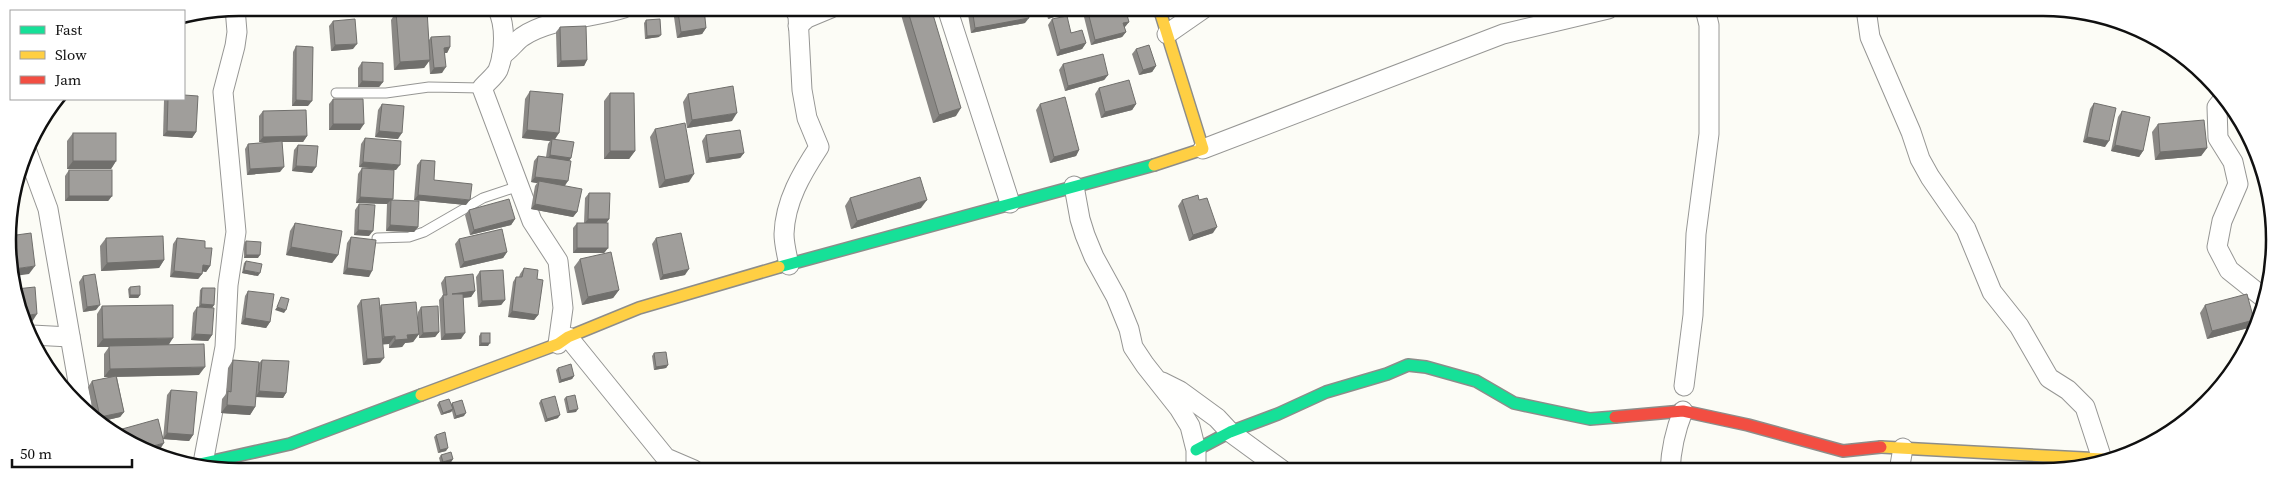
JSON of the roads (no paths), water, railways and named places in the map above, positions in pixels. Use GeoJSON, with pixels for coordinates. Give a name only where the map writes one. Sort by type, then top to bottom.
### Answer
{"type":"FeatureCollection","features":[{"type":"Feature","properties":{"kind":"street"},"geometry":{"type":"LineString","coordinates":[[200,459],[225,347],[228,286],[236,232],[223,92],[236,46],[235,16]]}},
{"type":"Feature","properties":{"kind":"street"},"geometry":{"type":"LineString","coordinates":[[502,16],[502,55],[497,72],[482,88],[532,221],[558,261],[563,308],[563,340],[666,458],[678,463]]}},
{"type":"Feature","properties":{"kind":"street"},"geometry":{"type":"LineString","coordinates":[[502,55],[522,37],[538,30],[586,16]]}},
{"type":"Feature","properties":{"kind":"street"},"geometry":{"type":"LineString","coordinates":[[789,265],[784,234],[789,207],[798,180],[819,147],[807,118],[802,90],[796,17],[807,18],[812,16]]}},
{"type":"Feature","properties":{"kind":"street"},"geometry":{"type":"LineString","coordinates":[[951,16],[1010,203]]}},
{"type":"Feature","properties":{"kind":"street"},"geometry":{"type":"LineString","coordinates":[[1161,16],[1203,148]]}},
{"type":"Feature","properties":{"kind":"street"},"geometry":{"type":"LineString","coordinates":[[1167,34],[1192,16]]}},
{"type":"Feature","properties":{"kind":"street"},"geometry":{"type":"LineString","coordinates":[[212,461],[290,444],[563,340],[639,308],[1010,203],[1147,167],[1203,148],[1503,34],[1579,16]]}},
{"type":"Feature","properties":{"kind":"street"},"geometry":{"type":"LineString","coordinates":[[1684,386],[1693,315],[1696,234],[1710,134],[1709,25],[1707,16]]}},
{"type":"Feature","properties":{"kind":"street"},"geometry":{"type":"LineString","coordinates":[[1867,16],[1870,37],[1908,123],[1920,159],[1930,177],[1966,228],[1992,292],[2019,326],[2049,378],[2068,390],[2085,407],[2101,455]]}},
{"type":"Feature","properties":{"kind":"street"},"geometry":{"type":"LineString","coordinates":[[2220,104],[2217,107],[2218,138],[2232,162],[2238,184],[2222,221],[2217,246],[2230,270],[2259,294]]}},
{"type":"Feature","properties":{"kind":"street"},"geometry":{"type":"LineString","coordinates":[[30,161],[48,209],[80,395]]}},
{"type":"Feature","properties":{"kind":"street"},"geometry":{"type":"LineString","coordinates":[[1074,186],[1080,219],[1094,257],[1116,298],[1129,330],[1133,347],[1179,408],[1190,426],[1196,450],[1196,463]]}},
{"type":"Feature","properties":{"kind":"street"},"geometry":{"type":"LineString","coordinates":[[38,335],[70,337]]}},
{"type":"Feature","properties":{"kind":"street"},"geometry":{"type":"LineString","coordinates":[[1196,450],[1230,432],[1278,414],[1326,392],[1387,374],[1408,365],[1426,367],[1476,381],[1514,403],[1590,419],[1683,411],[1748,425],[1843,451],[1881,446],[2086,458]]}},
{"type":"Feature","properties":{"kind":"street"},"geometry":{"type":"LineString","coordinates":[[1157,379],[1180,390],[1217,418],[1230,432],[1272,463]]}},
{"type":"Feature","properties":{"kind":"street"},"geometry":{"type":"LineString","coordinates":[[1670,463],[1675,430],[1683,411]]}},
{"type":"Feature","properties":{"kind":"street"},"geometry":{"type":"LineString","coordinates":[[1900,463],[1903,448]]}},
{"type":"Feature","properties":{"kind":"lane"},"geometry":{"type":"LineString","coordinates":[[336,93],[386,93],[429,87],[482,88]]}},
{"type":"Feature","properties":{"kind":"lane"},"geometry":{"type":"LineString","coordinates":[[377,238],[409,237],[424,232],[483,198],[519,186]]}}]}
